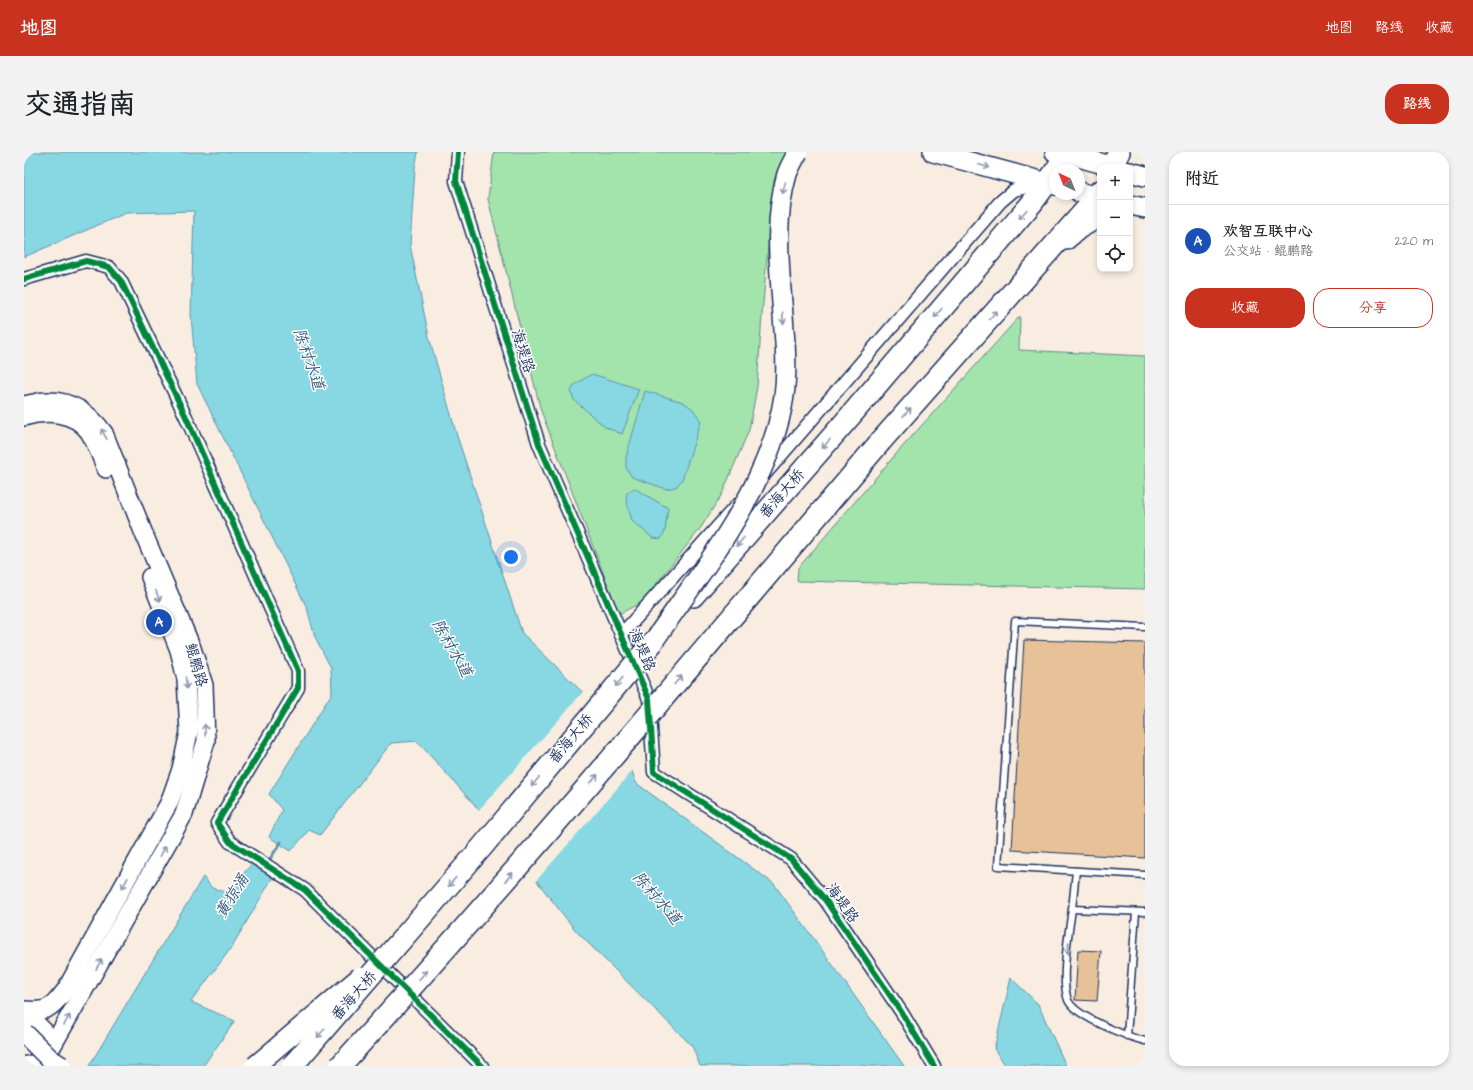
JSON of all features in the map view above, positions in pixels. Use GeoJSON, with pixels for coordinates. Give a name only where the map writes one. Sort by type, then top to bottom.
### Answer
{"type":"FeatureCollection","features":[{"type":"Feature","properties":{"kind":"highway"},"geometry":{"type":"LineString","coordinates":[[1114,164],[1119,152]]}},
{"type":"Feature","properties":{"kind":"highway","name":"番海大桥"},"geometry":{"type":"LineString","coordinates":[[292,1066],[482,847],[653,642],[852,414],[1026,209],[1049,177]]}},
{"type":"Feature","properties":{"kind":"highway"},"geometry":{"type":"LineString","coordinates":[[340,1066],[609,762],[881,441],[1033,269],[1094,194]]}},
{"type":"Feature","properties":{"kind":"main road"},"geometry":{"type":"LineString","coordinates":[[653,642],[728,531],[749,496],[778,429],[784,395],[786,357],[779,258],[779,222],[782,198],[788,173],[798,152]]}},
{"type":"Feature","properties":{"kind":"main road"},"geometry":{"type":"LineString","coordinates":[[933,152],[1058,164]]}},
{"type":"Feature","properties":{"kind":"main road"},"geometry":{"type":"LineString","coordinates":[[1085,165],[1097,166]]}},
{"type":"Feature","properties":{"kind":"main road"},"geometry":{"type":"LineString","coordinates":[[1133,173],[1145,176]]}},
{"type":"Feature","properties":{"kind":"main road"},"geometry":{"type":"LineString","coordinates":[[1133,205],[1145,208]]}},
{"type":"Feature","properties":{"kind":"main road"},"geometry":{"type":"LineString","coordinates":[[1133,210],[1145,208]]}},
{"type":"Feature","properties":{"kind":"main road"},"geometry":{"type":"LineString","coordinates":[[1033,269],[1079,229],[1097,219]]}},
{"type":"Feature","properties":{"kind":"main road"},"geometry":{"type":"LineString","coordinates":[[255,1066],[399,943]]}},
{"type":"Feature","properties":{"kind":"main road"},"geometry":{"type":"LineString","coordinates":[[355,1066],[384,1018]]}},
{"type":"Feature","properties":{"kind":"main road"},"geometry":{"type":"LineString","coordinates":[[24,1033],[50,1059],[49,1064]]}},
{"type":"Feature","properties":{"kind":"street","name":"海堤路"},"geometry":{"type":"LineString","coordinates":[[458,152],[456,181],[539,444],[649,699],[654,772],[791,859],[826,901],[902,1013],[934,1066]]}},
{"type":"Feature","properties":{"kind":"street"},"geometry":{"type":"LineString","coordinates":[[621,635],[790,446],[1000,202],[1014,190],[1049,169]]}},
{"type":"Feature","properties":{"kind":"street"},"geometry":{"type":"LineString","coordinates":[[24,279],[86,261],[109,267],[121,280],[186,417],[298,671],[298,688],[217,823],[230,842],[305,890],[482,1066]]}},
{"type":"Feature","properties":{"kind":"street","name":"鲲鹏路"},"geometry":{"type":"LineString","coordinates":[[24,405],[45,401],[66,403],[83,411],[94,420],[104,433],[146,539],[192,648],[204,684],[206,741],[184,814],[173,815]]}},
{"type":"Feature","properties":{"kind":"street","name":"鲲鹏路"},"geometry":{"type":"LineString","coordinates":[[24,417],[33,414],[59,413],[76,421],[88,431],[101,455],[179,650],[186,679],[188,732],[181,769],[169,803],[173,815],[73,994]]}},
{"type":"Feature","properties":{"kind":"street"},"geometry":{"type":"LineString","coordinates":[[24,1011],[40,1011],[73,994]]}},
{"type":"Feature","properties":{"kind":"street"},"geometry":{"type":"LineString","coordinates":[[24,1066],[49,1064],[54,1041],[73,994]]}},
{"type":"Feature","properties":{"kind":"street"},"geometry":{"type":"LineString","coordinates":[[24,1011],[54,1041]]}},
{"type":"Feature","properties":{"kind":"lane"},"geometry":{"type":"LineString","coordinates":[[1145,626],[1016,621],[998,866],[1145,875]]}},
{"type":"Feature","properties":{"kind":"lane"},"geometry":{"type":"LineString","coordinates":[[1076,871],[1066,964],[1065,982],[1068,1000],[1072,1007],[1080,1013],[1127,1036],[1145,1041]]}},
{"type":"Feature","properties":{"kind":"lane"},"geometry":{"type":"LineString","coordinates":[[1072,909],[1145,912]]}},
{"type":"Feature","properties":{"kind":"lane"},"geometry":{"type":"LineString","coordinates":[[1127,1036],[1136,912]]}},
{"type":"Feature","properties":{"kind":"green space"},"geometry":{"type":"Polygon","coordinates":[[[494,152],[789,152],[771,212],[757,387],[749,430],[722,494],[700,529],[642,602],[619,614],[541,411],[488,199],[494,152]]]}},
{"type":"Feature","properties":{"kind":"green space"},"geometry":{"type":"Polygon","coordinates":[[[1020,316],[1019,350],[1145,356],[1145,589],[797,581],[798,568],[896,454],[1020,316]]]}},
{"type":"Feature","properties":{"kind":"water","name":"陈村水道"},"geometry":{"type":"Polygon","coordinates":[[[24,152],[418,152],[415,168],[410,245],[429,337],[457,436],[522,633],[617,726],[636,783],[774,884],[904,1066],[700,1066],[692,1046],[576,931],[492,824],[417,741],[391,743],[320,835],[309,830],[291,851],[269,837],[282,810],[269,794],[332,693],[331,668],[315,637],[307,608],[197,384],[191,316],[194,211],[126,213],[24,257],[24,152]]]}},
{"type":"Feature","properties":{"kind":"water"},"geometry":{"type":"Polygon","coordinates":[[[592,374],[639,389],[622,434],[605,427],[574,400],[571,392],[574,385],[592,374]]]}},
{"type":"Feature","properties":{"kind":"water"},"geometry":{"type":"Polygon","coordinates":[[[645,391],[683,402],[693,409],[701,421],[682,480],[676,487],[666,489],[632,477],[626,468],[626,457],[645,391]]]}},
{"type":"Feature","properties":{"kind":"water"},"geometry":{"type":"Polygon","coordinates":[[[634,488],[668,508],[665,531],[661,539],[653,538],[632,521],[626,500],[627,493],[634,488]]]}},
{"type":"Feature","properties":{"kind":"water"},"geometry":{"type":"Polygon","coordinates":[[[253,863],[273,877],[231,948],[191,1002],[235,1021],[203,1066],[89,1066],[203,877],[212,888],[226,892],[253,863]]]}},
{"type":"Feature","properties":{"kind":"water"},"geometry":{"type":"Polygon","coordinates":[[[1011,978],[1038,1004],[1066,1066],[1006,1066],[994,1049],[1011,978]]]}},
{"type":"Feature","properties":{"kind":"pier"},"geometry":{"type":"Polygon","coordinates":[[[584,691],[619,725],[634,769],[535,882],[478,811],[584,691]]]}},
{"type":"Feature","properties":{"kind":"building"},"geometry":{"type":"Polygon","coordinates":[[[1024,640],[1145,643],[1145,858],[1012,850],[1024,640]]]}},
{"type":"Feature","properties":{"kind":"building"},"geometry":{"type":"Polygon","coordinates":[[[1078,950],[1101,951],[1097,1001],[1075,1000],[1078,950]]]}},
{"type":"Feature","properties":{"kind":"waterway","name":"黄猄涌"},"geometry":{"type":"LineString","coordinates":[[268,862],[281,842]]}},
{"type":"Feature","properties":{"kind":"cycle path"},"geometry":{"type":"LineString","coordinates":[[458,152],[456,181],[539,444],[649,699],[654,772],[791,859],[826,901],[902,1013],[934,1066]]}},
{"type":"Feature","properties":{"kind":"cycle path"},"geometry":{"type":"LineString","coordinates":[[24,279],[86,261],[109,267],[121,281],[186,417],[298,671],[298,688],[217,823],[230,842],[305,890],[482,1066]]}},
{"type":"Feature","properties":{"kind":"place","name":"欢智互联中心"},"geometry":{"type":"Point","coordinates":[159,622]}}]}
